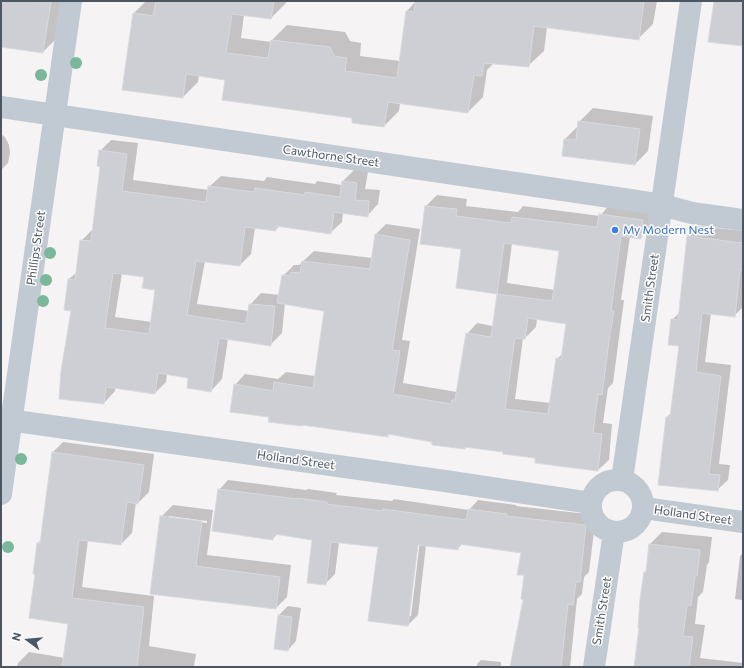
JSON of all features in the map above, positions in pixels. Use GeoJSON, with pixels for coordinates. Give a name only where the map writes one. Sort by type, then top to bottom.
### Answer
{"type":"FeatureCollection","features":[{"type":"Feature","properties":{"kind":"street","name":"Phillips Street"},"geometry":{"type":"LineString","coordinates":[[1,494],[7,420],[55,114],[71,1]]}},
{"type":"Feature","properties":{"kind":"street","name":"Smith Street"},"geometry":{"type":"LineString","coordinates":[[622,480],[691,1]]}},
{"type":"Feature","properties":{"kind":"street","name":"Cawthorne Street"},"geometry":{"type":"LineString","coordinates":[[1,107],[662,205],[692,213],[743,220]]}},
{"type":"Feature","properties":{"kind":"street","name":"Cawthorne Street"},"geometry":{"type":"LineString","coordinates":[[662,205],[693,202],[743,209]]}},
{"type":"Feature","properties":{"kind":"street","name":"Holland Street"},"geometry":{"type":"LineString","coordinates":[[7,420],[445,481],[591,503]]}},
{"type":"Feature","properties":{"kind":"street"},"geometry":{"type":"LineString","coordinates":[[622,480],[634,485],[641,495],[644,508],[639,521],[628,530],[614,532],[602,527],[593,516],[591,503],[596,490],[608,481],[622,480]]}},
{"type":"Feature","properties":{"kind":"street","name":"Holland Street"},"geometry":{"type":"LineString","coordinates":[[644,508],[743,522]]}},
{"type":"Feature","properties":{"kind":"street","name":"Smith Street"},"geometry":{"type":"LineString","coordinates":[[594,667],[614,532]]}},
{"type":"Feature","properties":{"kind":"building"},"geometry":{"type":"Polygon","coordinates":[[[1,1],[51,2],[43,53],[1,47],[1,1]]]}},
{"type":"Feature","properties":{"kind":"building"},"geometry":{"type":"Polygon","coordinates":[[[156,1],[274,1],[271,19],[232,14],[226,53],[268,58],[271,40],[330,47],[334,56],[347,58],[345,71],[397,78],[406,11],[414,12],[416,1],[644,1],[639,40],[534,26],[529,67],[484,63],[482,76],[474,75],[468,113],[388,102],[384,127],[352,123],[352,118],[222,100],[225,80],[186,74],[183,98],[122,90],[133,13],[153,16],[156,1]]]}},
{"type":"Feature","properties":{"kind":"building"},"geometry":{"type":"Polygon","coordinates":[[[714,1],[743,1],[743,46],[708,42],[714,1]]]}},
{"type":"Feature","properties":{"kind":"building"},"geometry":{"type":"Polygon","coordinates":[[[578,121],[640,129],[635,165],[562,156],[564,139],[576,140],[578,121]]]}},
{"type":"Feature","properties":{"kind":"building"},"geometry":{"type":"Polygon","coordinates":[[[99,150],[127,154],[122,191],[206,202],[208,186],[254,192],[255,188],[305,195],[305,192],[340,197],[342,181],[357,183],[355,200],[369,201],[368,217],[334,212],[331,234],[276,226],[276,231],[245,227],[240,266],[196,261],[187,315],[246,324],[249,304],[275,306],[271,346],[219,338],[211,392],[187,388],[188,378],[158,373],[155,394],[106,387],[104,404],[59,399],[61,371],[71,311],[64,310],[68,279],[75,280],[80,240],[91,241],[100,167],[97,166],[99,150]],[[113,273],[105,328],[149,334],[155,290],[142,288],[144,277],[113,273]]]}},
{"type":"Feature","properties":{"kind":"building"},"geometry":{"type":"Polygon","coordinates":[[[425,206],[457,209],[456,216],[511,223],[512,217],[597,227],[599,214],[643,220],[641,239],[621,236],[611,311],[614,311],[602,395],[598,394],[593,433],[602,434],[598,471],[535,463],[535,458],[503,454],[503,452],[465,447],[465,449],[432,445],[432,442],[388,434],[388,437],[302,425],[268,422],[269,417],[230,412],[234,384],[273,391],[274,382],[313,388],[324,311],[277,303],[282,275],[290,276],[291,272],[300,273],[302,261],[370,269],[375,234],[410,240],[392,350],[400,351],[393,394],[451,404],[452,400],[455,400],[466,333],[491,337],[497,294],[456,288],[461,249],[420,244],[425,206]],[[504,243],[497,294],[552,301],[559,251],[504,243]],[[528,318],[525,339],[515,338],[505,409],[548,414],[556,358],[561,359],[566,324],[528,318]]]}},
{"type":"Feature","properties":{"kind":"building"},"geometry":{"type":"Polygon","coordinates":[[[687,236],[743,243],[743,270],[740,270],[735,317],[702,313],[696,372],[721,376],[709,474],[720,475],[718,491],[658,485],[666,417],[670,417],[679,346],[668,345],[671,319],[678,320],[687,236]]]}},
{"type":"Feature","properties":{"kind":"building"},"geometry":{"type":"Polygon","coordinates":[[[52,452],[144,465],[138,504],[127,502],[121,545],[79,540],[72,598],[144,607],[137,667],[62,667],[68,624],[29,618],[35,574],[33,574],[37,543],[40,543],[52,452]]]}},
{"type":"Feature","properties":{"kind":"building"},"geometry":{"type":"Polygon","coordinates":[[[218,489],[327,502],[327,504],[383,511],[383,509],[466,520],[468,509],[507,514],[506,516],[586,525],[580,582],[576,582],[573,605],[568,604],[561,667],[510,667],[523,600],[521,599],[524,575],[517,575],[521,553],[459,544],[458,550],[418,545],[408,626],[368,621],[378,547],[331,542],[326,585],[307,583],[312,540],[274,534],[273,540],[212,531],[218,489]]]}},
{"type":"Feature","properties":{"kind":"building"},"geometry":{"type":"Polygon","coordinates":[[[160,516],[202,521],[196,566],[280,577],[276,609],[150,594],[160,516]]]}},
{"type":"Feature","properties":{"kind":"building"},"geometry":{"type":"Polygon","coordinates":[[[649,544],[700,550],[697,576],[695,576],[691,606],[687,605],[683,636],[693,637],[689,667],[634,667],[639,628],[640,599],[644,572],[646,572],[649,544]]]}},
{"type":"Feature","properties":{"kind":"building"},"geometry":{"type":"Polygon","coordinates":[[[278,615],[292,617],[288,651],[274,649],[278,615]]]}},
{"type":"Feature","properties":{"kind":"place","name":"My Modern Nest"},"geometry":{"type":"Point","coordinates":[615,230]}}]}
